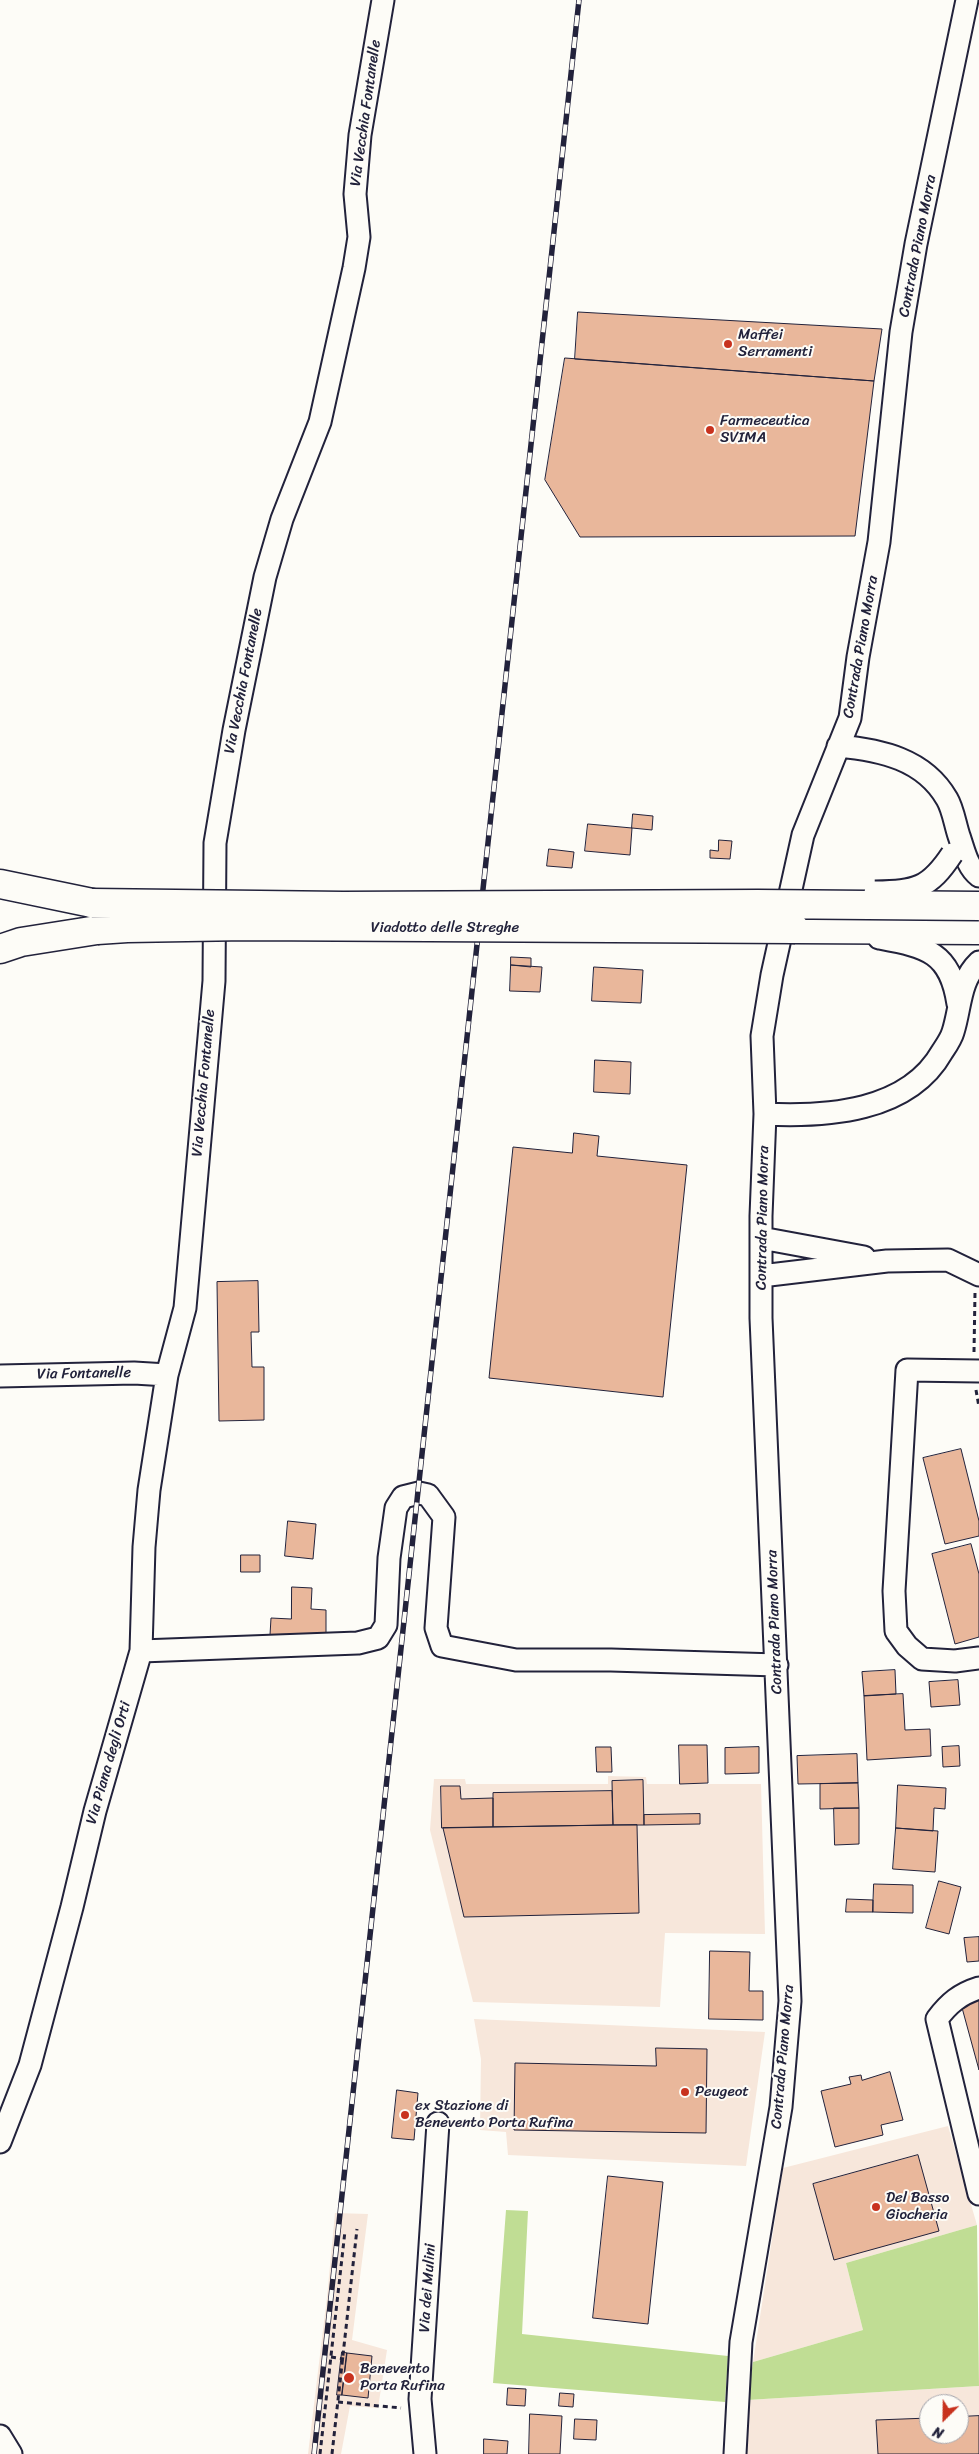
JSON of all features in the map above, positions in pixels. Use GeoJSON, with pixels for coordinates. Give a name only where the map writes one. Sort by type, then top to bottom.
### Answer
{"type":"FeatureCollection","features":[{"type":"Feature","properties":{"kind":"main road"},"geometry":{"type":"LineString","coordinates":[[0,884],[92,903],[343,906],[758,904],[979,906]]}},
{"type":"Feature","properties":{"kind":"main road","name":"Viadotto delle Streghe"},"geometry":{"type":"LineString","coordinates":[[0,949],[21,942],[96,930],[127,928],[246,926],[979,930]]}},
{"type":"Feature","properties":{"kind":"street","name":"Via Vecchia Fontanelle"},"geometry":{"type":"LineString","coordinates":[[167,1375],[185,1308],[214,981],[215,843],[234,730],[264,577],[282,519],[320,422],[354,268],[359,237],[355,194],[360,135],[383,0]]}},
{"type":"Feature","properties":{"kind":"street","name":"Contrada Piano Morra"},"geometry":{"type":"LineString","coordinates":[[735,2454],[741,2342],[782,2107],[790,2001],[761,1276],[765,1114],[762,1036],[772,975],[803,835],[850,718],[858,656],[879,542],[901,332],[916,244],[967,0]]}},
{"type":"Feature","properties":{"kind":"street"},"geometry":{"type":"LineString","coordinates":[[838,746],[859,748],[900,758],[929,774],[948,800],[957,829],[959,854],[979,876]]}},
{"type":"Feature","properties":{"kind":"street"},"geometry":{"type":"LineString","coordinates":[[758,904],[823,894],[907,892],[922,886],[959,854]]}},
{"type":"Feature","properties":{"kind":"street"},"geometry":{"type":"LineString","coordinates":[[794,929],[909,944],[932,952],[945,965],[959,993]]}},
{"type":"Feature","properties":{"kind":"street"},"geometry":{"type":"LineString","coordinates":[[765,1114],[801,1116],[854,1109],[883,1100],[914,1085],[937,1062],[953,1033],[959,993],[971,969],[979,962]]}},
{"type":"Feature","properties":{"kind":"street"},"geometry":{"type":"LineString","coordinates":[[761,1238],[887,1261]]}},
{"type":"Feature","properties":{"kind":"street"},"geometry":{"type":"LineString","coordinates":[[761,1276],[887,1261],[948,1260],[979,1275]]}},
{"type":"Feature","properties":{"kind":"street"},"geometry":{"type":"LineString","coordinates":[[979,1371],[907,1370],[894,1591],[896,1631],[907,1646],[922,1659],[955,1661],[979,1658]]}},
{"type":"Feature","properties":{"kind":"street","name":"Via Fontanelle"},"geometry":{"type":"LineString","coordinates":[[0,1376],[134,1372],[167,1375]]}},
{"type":"Feature","properties":{"kind":"street","name":"Via Piana degli Orti"},"geometry":{"type":"LineString","coordinates":[[0,2142],[30,2064],[72,1907],[94,1811],[141,1650],[144,1546],[149,1490],[167,1375]]}},
{"type":"Feature","properties":{"kind":"street"},"geometry":{"type":"LineString","coordinates":[[141,1650],[358,1644],[378,1638],[386,1625],[389,1558],[396,1508],[403,1496],[419,1493],[428,1494],[444,1517],[436,1628],[442,1646],[516,1660],[611,1660],[776,1665]]}},
{"type":"Feature","properties":{"kind":"street"},"geometry":{"type":"LineString","coordinates":[[979,1988],[965,1992],[950,2002],[937,2019],[979,2194]]}},
{"type":"Feature","properties":{"kind":"street","name":"Via dei Mulini"},"geometry":{"type":"LineString","coordinates":[[425,2454],[421,2410],[438,2122]]}},
{"type":"Feature","properties":{"kind":"street"},"geometry":{"type":"LineString","coordinates":[[0,2436],[11,2454]]}},
{"type":"Feature","properties":{"kind":"path"},"geometry":{"type":"LineString","coordinates":[[332,2454],[344,2359],[356,2229]]}},
{"type":"Feature","properties":{"kind":"path"},"geometry":{"type":"LineString","coordinates":[[320,2454],[345,2231]]}},
{"type":"Feature","properties":{"kind":"path"},"geometry":{"type":"LineString","coordinates":[[330,2357],[344,2359]]}},
{"type":"Feature","properties":{"kind":"path"},"geometry":{"type":"LineString","coordinates":[[338,2402],[421,2410]]}},
{"type":"Feature","properties":{"kind":"shaded area"},"geometry":{"type":"Polygon","coordinates":[[[608,1776],[646,1777],[647,1784],[761,1784],[765,1934],[665,1933],[660,2007],[473,2002],[430,1830],[434,1779],[465,1779],[466,1784],[608,1784],[608,1776]]]}},
{"type":"Feature","properties":{"kind":"shaded area"},"geometry":{"type":"Polygon","coordinates":[[[474,2019],[765,2032],[746,2166],[508,2155],[506,2132],[480,2130],[481,2059],[474,2019]]]}},
{"type":"Feature","properties":{"kind":"shaded area"},"geometry":{"type":"Polygon","coordinates":[[[948,2126],[977,2225],[846,2263],[863,2330],[753,2362],[783,2168],[948,2126]]]}},
{"type":"Feature","properties":{"kind":"shaded area"},"geometry":{"type":"Polygon","coordinates":[[[335,2213],[368,2214],[352,2340],[387,2350],[378,2408],[350,2406],[341,2454],[308,2454],[327,2297],[335,2213]]]}},
{"type":"Feature","properties":{"kind":"shaded area"},"geometry":{"type":"Polygon","coordinates":[[[979,2386],[979,2454],[746,2454],[747,2400],[979,2386]]]}},
{"type":"Feature","properties":{"kind":"green space"},"geometry":{"type":"Polygon","coordinates":[[[506,2210],[528,2211],[522,2334],[728,2356],[725,2402],[493,2383],[506,2210]]]}},
{"type":"Feature","properties":{"kind":"green space"},"geometry":{"type":"Polygon","coordinates":[[[977,2225],[979,2386],[747,2400],[753,2362],[863,2330],[846,2263],[977,2225]]]}},
{"type":"Feature","properties":{"kind":"building","name":"Maffei Serramenti"},"geometry":{"type":"Polygon","coordinates":[[[578,312],[882,329],[874,381],[575,359],[578,312]]]}},
{"type":"Feature","properties":{"kind":"building","name":"Farmeceutica SVIMA"},"geometry":{"type":"Polygon","coordinates":[[[565,358],[874,381],[855,536],[580,537],[545,480],[565,358]]]}},
{"type":"Feature","properties":{"kind":"building"},"geometry":{"type":"Polygon","coordinates":[[[633,814],[653,816],[652,830],[632,828],[633,814]]]}},
{"type":"Feature","properties":{"kind":"building"},"geometry":{"type":"Polygon","coordinates":[[[588,824],[632,828],[630,855],[585,851],[588,824]]]}},
{"type":"Feature","properties":{"kind":"building"},"geometry":{"type":"Polygon","coordinates":[[[719,840],[732,841],[730,859],[710,858],[710,850],[718,851],[719,840]]]}},
{"type":"Feature","properties":{"kind":"building"},"geometry":{"type":"Polygon","coordinates":[[[549,849],[574,852],[572,868],[547,866],[549,849]]]}},
{"type":"Feature","properties":{"kind":"building"},"geometry":{"type":"Polygon","coordinates":[[[511,957],[531,958],[531,967],[511,965],[511,957]]]}},
{"type":"Feature","properties":{"kind":"building"},"geometry":{"type":"Polygon","coordinates":[[[511,965],[542,967],[540,992],[510,991],[511,965]]]}},
{"type":"Feature","properties":{"kind":"building"},"geometry":{"type":"Polygon","coordinates":[[[594,967],[643,970],[641,1003],[592,1001],[594,967]]]}},
{"type":"Feature","properties":{"kind":"building"},"geometry":{"type":"Polygon","coordinates":[[[595,1060],[631,1062],[630,1094],[594,1092],[595,1060]]]}},
{"type":"Feature","properties":{"kind":"building"},"geometry":{"type":"Polygon","coordinates":[[[574,1133],[599,1136],[597,1156],[687,1165],[663,1397],[489,1378],[513,1147],[572,1153],[574,1133]]]}},
{"type":"Feature","properties":{"kind":"building"},"geometry":{"type":"Polygon","coordinates":[[[258,1281],[259,1332],[251,1332],[252,1367],[264,1367],[264,1420],[219,1421],[217,1282],[258,1281]]]}},
{"type":"Feature","properties":{"kind":"building"},"geometry":{"type":"Polygon","coordinates":[[[961,1449],[979,1521],[979,1536],[945,1544],[923,1458],[961,1449]]]}},
{"type":"Feature","properties":{"kind":"building"},"geometry":{"type":"Polygon","coordinates":[[[288,1521],[316,1524],[313,1559],[285,1556],[288,1521]]]}},
{"type":"Feature","properties":{"kind":"building"},"geometry":{"type":"Polygon","coordinates":[[[971,1544],[979,1574],[979,1637],[955,1644],[932,1554],[971,1544]]]}},
{"type":"Feature","properties":{"kind":"building"},"geometry":{"type":"Polygon","coordinates":[[[241,1555],[260,1555],[260,1572],[241,1572],[241,1555]]]}},
{"type":"Feature","properties":{"kind":"building"},"geometry":{"type":"Polygon","coordinates":[[[292,1587],[312,1588],[311,1609],[326,1610],[326,1637],[270,1635],[271,1618],[291,1619],[292,1587]]]}},
{"type":"Feature","properties":{"kind":"building"},"geometry":{"type":"Polygon","coordinates":[[[895,1670],[896,1694],[864,1696],[862,1672],[895,1670]]]}},
{"type":"Feature","properties":{"kind":"building"},"geometry":{"type":"Polygon","coordinates":[[[958,1680],[960,1705],[931,1707],[929,1682],[958,1680]]]}},
{"type":"Feature","properties":{"kind":"building"},"geometry":{"type":"Polygon","coordinates":[[[903,1694],[905,1730],[930,1729],[931,1756],[867,1760],[864,1696],[903,1694]]]}},
{"type":"Feature","properties":{"kind":"building"},"geometry":{"type":"Polygon","coordinates":[[[679,1745],[707,1745],[708,1783],[680,1784],[679,1745]]]}},
{"type":"Feature","properties":{"kind":"building"},"geometry":{"type":"Polygon","coordinates":[[[959,1746],[960,1766],[943,1767],[942,1747],[959,1746]]]}},
{"type":"Feature","properties":{"kind":"building"},"geometry":{"type":"Polygon","coordinates":[[[596,1747],[611,1747],[612,1772],[597,1772],[596,1747]]]}},
{"type":"Feature","properties":{"kind":"building"},"geometry":{"type":"Polygon","coordinates":[[[759,1747],[759,1773],[725,1774],[725,1748],[759,1747]]]}},
{"type":"Feature","properties":{"kind":"building"},"geometry":{"type":"Polygon","coordinates":[[[857,1754],[858,1783],[798,1784],[797,1756],[857,1754]]]}},
{"type":"Feature","properties":{"kind":"building"},"geometry":{"type":"Polygon","coordinates":[[[643,1780],[644,1825],[613,1825],[612,1781],[643,1780]]]}},
{"type":"Feature","properties":{"kind":"building"},"geometry":{"type":"Polygon","coordinates":[[[858,1783],[859,1808],[820,1809],[820,1784],[858,1783]]]}},
{"type":"Feature","properties":{"kind":"building"},"geometry":{"type":"Polygon","coordinates":[[[898,1785],[946,1788],[945,1809],[934,1808],[933,1831],[896,1828],[898,1785]]]}},
{"type":"Feature","properties":{"kind":"building"},"geometry":{"type":"Polygon","coordinates":[[[441,1786],[460,1786],[461,1799],[493,1798],[493,1827],[442,1828],[441,1786]]]}},
{"type":"Feature","properties":{"kind":"building"},"geometry":{"type":"Polygon","coordinates":[[[612,1791],[613,1825],[493,1827],[493,1793],[612,1791]]]}},
{"type":"Feature","properties":{"kind":"building"},"geometry":{"type":"Polygon","coordinates":[[[834,1808],[859,1808],[859,1844],[835,1845],[834,1808]]]}},
{"type":"Feature","properties":{"kind":"building"},"geometry":{"type":"Polygon","coordinates":[[[700,1814],[700,1824],[644,1825],[644,1815],[700,1814]]]}},
{"type":"Feature","properties":{"kind":"building"},"geometry":{"type":"Polygon","coordinates":[[[637,1825],[639,1913],[464,1917],[443,1828],[637,1825]]]}},
{"type":"Feature","properties":{"kind":"building"},"geometry":{"type":"Polygon","coordinates":[[[896,1828],[938,1831],[935,1872],[893,1869],[896,1828]]]}},
{"type":"Feature","properties":{"kind":"building"},"geometry":{"type":"Polygon","coordinates":[[[939,1881],[961,1887],[949,1934],[926,1928],[939,1881]]]}},
{"type":"Feature","properties":{"kind":"building"},"geometry":{"type":"Polygon","coordinates":[[[874,1884],[913,1885],[913,1913],[873,1912],[874,1884]]]}},
{"type":"Feature","properties":{"kind":"building"},"geometry":{"type":"Polygon","coordinates":[[[847,1899],[873,1900],[873,1912],[846,1912],[847,1899]]]}},
{"type":"Feature","properties":{"kind":"building"},"geometry":{"type":"Polygon","coordinates":[[[979,1937],[979,1961],[967,1962],[964,1938],[979,1937]]]}},
{"type":"Feature","properties":{"kind":"building"},"geometry":{"type":"Polygon","coordinates":[[[710,1951],[750,1952],[749,1991],[763,1991],[763,2020],[709,2019],[710,1951]]]}},
{"type":"Feature","properties":{"kind":"building"},"geometry":{"type":"Polygon","coordinates":[[[979,2000],[979,2070],[961,2004],[979,2000]]]}},
{"type":"Feature","properties":{"kind":"building"},"geometry":{"type":"Polygon","coordinates":[[[656,2048],[707,2049],[706,2133],[514,2130],[515,2063],[656,2066],[656,2048]]]}},
{"type":"Feature","properties":{"kind":"building"},"geometry":{"type":"Polygon","coordinates":[[[890,2072],[903,2120],[881,2125],[883,2135],[835,2147],[821,2091],[851,2084],[849,2077],[861,2075],[862,2080],[890,2072]]]}},
{"type":"Feature","properties":{"kind":"building","name":"ex Stazione di Benevento Porta Rufina"},"geometry":{"type":"Polygon","coordinates":[[[397,2090],[418,2093],[414,2140],[392,2138],[397,2090]]]}},
{"type":"Feature","properties":{"kind":"building","name":"Del Basso Giocheria"},"geometry":{"type":"Polygon","coordinates":[[[918,2155],[939,2231],[834,2260],[813,2184],[918,2155]]]}},
{"type":"Feature","properties":{"kind":"building"},"geometry":{"type":"Polygon","coordinates":[[[608,2176],[663,2182],[648,2324],[593,2318],[608,2176]]]}},
{"type":"Feature","properties":{"kind":"building"},"geometry":{"type":"Polygon","coordinates":[[[342,2352],[347,2353],[342,2395],[337,2395],[342,2352]]]}},
{"type":"Feature","properties":{"kind":"building","name":"Benevento Porta Rufina"},"geometry":{"type":"Polygon","coordinates":[[[347,2353],[372,2356],[368,2398],[342,2395],[347,2353]]]}},
{"type":"Feature","properties":{"kind":"building"},"geometry":{"type":"Polygon","coordinates":[[[508,2388],[526,2389],[525,2406],[507,2405],[508,2388]]]}},
{"type":"Feature","properties":{"kind":"building"},"geometry":{"type":"Polygon","coordinates":[[[560,2393],[574,2394],[573,2407],[559,2406],[560,2393]]]}},
{"type":"Feature","properties":{"kind":"building"},"geometry":{"type":"Polygon","coordinates":[[[530,2414],[562,2416],[560,2454],[529,2454],[530,2414]]]}},
{"type":"Feature","properties":{"kind":"building"},"geometry":{"type":"Polygon","coordinates":[[[969,2416],[979,2416],[979,2454],[878,2454],[876,2420],[919,2418],[919,2444],[969,2444],[969,2416]]]}},
{"type":"Feature","properties":{"kind":"building"},"geometry":{"type":"Polygon","coordinates":[[[575,2419],[597,2420],[596,2440],[574,2439],[575,2419]]]}},
{"type":"Feature","properties":{"kind":"building"},"geometry":{"type":"Polygon","coordinates":[[[484,2439],[508,2441],[507,2454],[484,2454],[484,2439]]]}},
{"type":"Feature","properties":{"kind":"railway"},"geometry":{"type":"LineString","coordinates":[[314,2454],[579,0]]}},
{"type":"Feature","properties":{"kind":"place","name":"Maffei Serramenti"},"geometry":{"type":"Point","coordinates":[728,344]}},
{"type":"Feature","properties":{"kind":"place","name":"Farmeceutica SVIMA"},"geometry":{"type":"Point","coordinates":[710,430]}},
{"type":"Feature","properties":{"kind":"place","name":"Peugeot"},"geometry":{"type":"Point","coordinates":[685,2092]}},
{"type":"Feature","properties":{"kind":"place","name":"ex Stazione di Benevento Porta Rufina"},"geometry":{"type":"Point","coordinates":[405,2115]}},
{"type":"Feature","properties":{"kind":"place","name":"Del Basso Giocheria"},"geometry":{"type":"Point","coordinates":[876,2207]}},
{"type":"Feature","properties":{"kind":"place","name":"Benevento Porta Rufina"},"geometry":{"type":"Point","coordinates":[349,2378]}}]}
